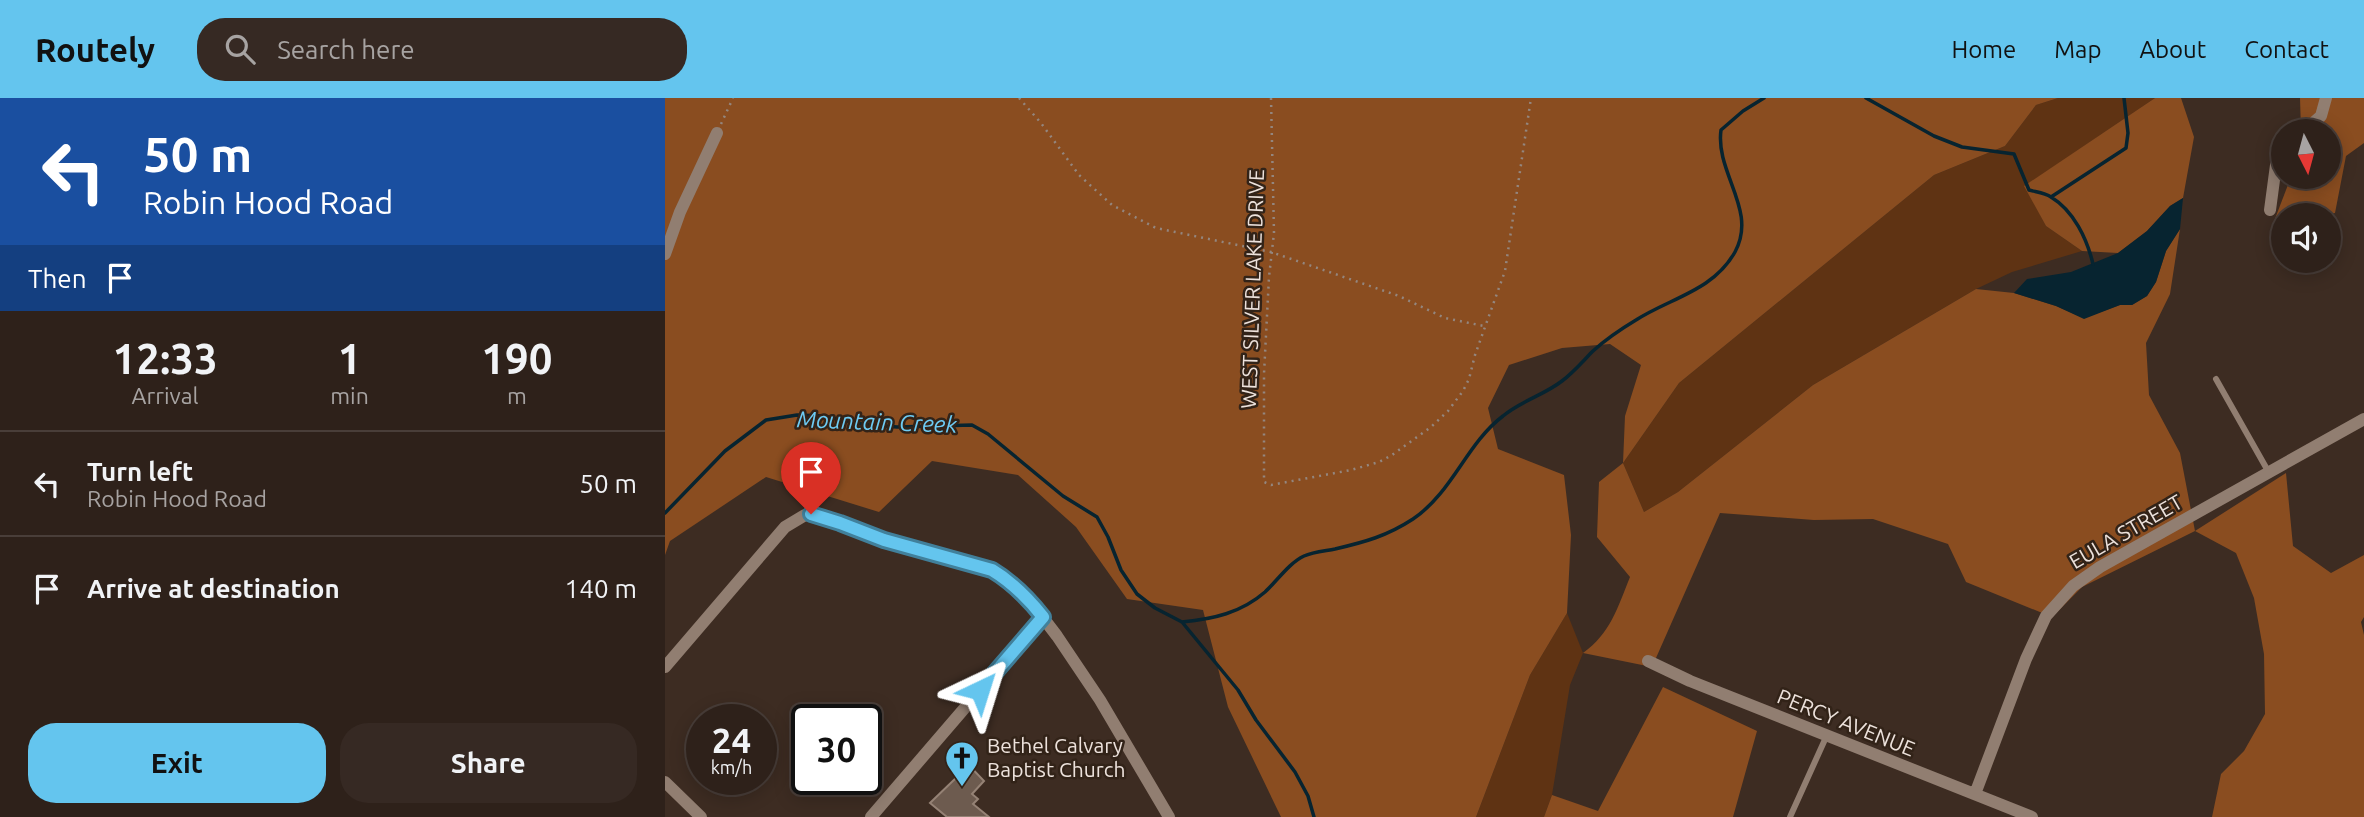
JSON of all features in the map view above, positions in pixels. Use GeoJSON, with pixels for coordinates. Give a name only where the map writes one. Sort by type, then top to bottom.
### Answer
{"type":"FeatureCollection","features":[{"type":"Feature","properties":{"kind":"street"},"geometry":{"type":"LineString","coordinates":[[2318,119],[2326,98]]}},
{"type":"Feature","properties":{"kind":"street"},"geometry":{"type":"LineString","coordinates":[[665,254],[680,212],[717,133]]}},
{"type":"Feature","properties":{"kind":"street"},"geometry":{"type":"LineString","coordinates":[[2270,210],[2273,189]]}},
{"type":"Feature","properties":{"kind":"street","name":"EULA STREET"},"geometry":{"type":"LineString","coordinates":[[1975,794],[2040,628],[2062,596],[2100,567],[2364,419]]}},
{"type":"Feature","properties":{"kind":"street"},"geometry":{"type":"LineString","coordinates":[[665,667],[785,527],[805,515],[822,517],[884,540],[992,570],[1006,579],[1028,598],[1043,617],[1100,700],[1170,817]]}},
{"type":"Feature","properties":{"kind":"street"},"geometry":{"type":"LineString","coordinates":[[871,817],[1043,617]]}},
{"type":"Feature","properties":{"kind":"street","name":"PERCY AVENUE"},"geometry":{"type":"LineString","coordinates":[[1648,661],[1690,681],[2032,817]]}},
{"type":"Feature","properties":{"kind":"street"},"geometry":{"type":"LineString","coordinates":[[665,782],[701,817]]}},
{"type":"Feature","properties":{"kind":"lane"},"geometry":{"type":"LineString","coordinates":[[2216,379],[2268,471]]}},
{"type":"Feature","properties":{"kind":"lane"},"geometry":{"type":"LineString","coordinates":[[1790,817],[1827,735]]}},
{"type":"Feature","properties":{"kind":"path"},"geometry":{"type":"LineString","coordinates":[[717,133],[733,98]]}},
{"type":"Feature","properties":{"kind":"path"},"geometry":{"type":"LineString","coordinates":[[1019,98],[1079,175],[1112,205],[1156,228],[1271,252],[1398,296],[1445,318],[1485,326],[1506,271],[1531,98]]}},
{"type":"Feature","properties":{"kind":"path","name":"WEST SILVER LAKE DRIVE"},"geometry":{"type":"LineString","coordinates":[[1271,98],[1274,211],[1264,374],[1264,482],[1276,484],[1366,466],[1392,455],[1420,436],[1448,411],[1463,391],[1485,326]]}},
{"type":"Feature","properties":{"kind":"shaded area"},"geometry":{"type":"Polygon","coordinates":[[[665,98],[2058,98],[2036,105],[2005,146],[1934,175],[1679,383],[1623,463],[1625,416],[1641,365],[1610,344],[1562,348],[1509,365],[1488,408],[1498,449],[1564,475],[1571,535],[1567,613],[1530,675],[1476,817],[1281,817],[1228,707],[1203,610],[1127,599],[1076,527],[1018,475],[932,461],[879,512],[766,477],[670,541],[665,555],[665,98]]]}},
{"type":"Feature","properties":{"kind":"shaded area"},"geometry":{"type":"Polygon","coordinates":[[[2058,98],[2155,98],[2025,186],[2046,226],[2082,251],[2012,272],[1976,289],[1813,385],[1678,492],[1644,512],[1623,463],[1679,383],[1934,175],[2005,146],[2036,105],[2058,98]]]}},
{"type":"Feature","properties":{"kind":"shaded area"},"geometry":{"type":"Polygon","coordinates":[[[2155,98],[2181,98],[2194,137],[2183,198],[2170,206],[2147,231],[2118,253],[2082,251],[2046,226],[2024,186],[2155,98]]]}},
{"type":"Feature","properties":{"kind":"shaded area"},"geometry":{"type":"Polygon","coordinates":[[[2300,98],[2364,98],[2364,143],[2346,156],[2341,182],[2341,119],[2301,119],[2300,98]]]}},
{"type":"Feature","properties":{"kind":"shaded area"},"geometry":{"type":"Polygon","coordinates":[[[2286,189],[2340,189],[2337,203],[2281,203],[2286,189]]]}},
{"type":"Feature","properties":{"kind":"shaded area"},"geometry":{"type":"Polygon","coordinates":[[[2180,229],[2170,294],[2146,343],[2149,395],[2180,453],[2195,531],[2082,587],[2052,617],[1966,582],[1948,544],[1873,519],[1814,520],[1720,513],[1652,667],[1583,653],[1607,629],[1630,577],[1597,537],[1599,482],[1623,463],[1644,512],[1678,492],[1813,385],[1976,289],[2014,293],[2084,318],[2120,305],[2132,305],[2147,296],[2156,282],[2166,251],[2180,229]]]}},
{"type":"Feature","properties":{"kind":"shaded area"},"geometry":{"type":"Polygon","coordinates":[[[2286,473],[2293,546],[2331,573],[2364,555],[2364,617],[2361,622],[2364,635],[2364,817],[2212,817],[2221,774],[2244,751],[2265,714],[2264,654],[2254,598],[2236,553],[2195,531],[2286,473]]]}},
{"type":"Feature","properties":{"kind":"shaded area"},"geometry":{"type":"Polygon","coordinates":[[[1567,613],[1583,653],[1570,685],[1552,795],[1544,817],[1476,817],[1530,675],[1567,613]]]}},
{"type":"Feature","properties":{"kind":"shaded area"},"geometry":{"type":"Polygon","coordinates":[[[1663,687],[1757,731],[1733,817],[1544,817],[1552,795],[1598,811],[1663,687]]]}},
{"type":"Feature","properties":{"kind":"water"},"geometry":{"type":"Polygon","coordinates":[[[2183,198],[2180,229],[2166,251],[2156,282],[2147,296],[2132,305],[2120,305],[2084,319],[2056,306],[2014,293],[2027,279],[2071,272],[2118,253],[2147,231],[2170,206],[2183,198]]]}},
{"type":"Feature","properties":{"kind":"building","name":"Bethel Calvary Baptist Church"},"geometry":{"type":"Polygon","coordinates":[[[964,760],[984,781],[972,794],[978,799],[973,804],[989,817],[947,817],[930,803],[958,776],[952,771],[964,760]]]}},
{"type":"Feature","properties":{"kind":"waterway"},"geometry":{"type":"LineString","coordinates":[[1182,622],[1216,617],[1236,610],[1265,592],[1304,556],[1375,538],[1413,519],[1439,495],[1479,440],[1503,416],[1562,381],[1598,347],[1625,327],[1715,276],[1735,252],[1741,236],[1742,221],[1724,161],[1721,130],[1743,111],[1764,98]]}},
{"type":"Feature","properties":{"kind":"waterway"},"geometry":{"type":"LineString","coordinates":[[1866,98],[1934,136],[1962,147],[2014,154],[2029,190],[2051,197],[2073,218],[2093,264]]}},
{"type":"Feature","properties":{"kind":"waterway"},"geometry":{"type":"LineString","coordinates":[[2051,197],[2126,148],[2128,133],[2124,98]]}},
{"type":"Feature","properties":{"kind":"waterway","name":"Mountain Creek"},"geometry":{"type":"LineString","coordinates":[[665,513],[725,451],[766,420],[797,415],[823,416],[862,424],[897,427],[972,425],[988,434],[1063,496],[1097,517],[1121,570],[1137,594],[1155,608],[1182,622],[1238,690],[1256,720],[1295,772],[1308,796],[1314,817]]}},
{"type":"Feature","properties":{"kind":"place","name":"Bethel Calvary Baptist Church"},"geometry":{"type":"Point","coordinates":[962,788]}},
{"type":"Feature","properties":{"kind":"route"},"geometry":{"type":"LineString","coordinates":[[811,514],[884,540],[957,558],[992,570],[1028,598],[1043,617],[980,690]]}}]}
